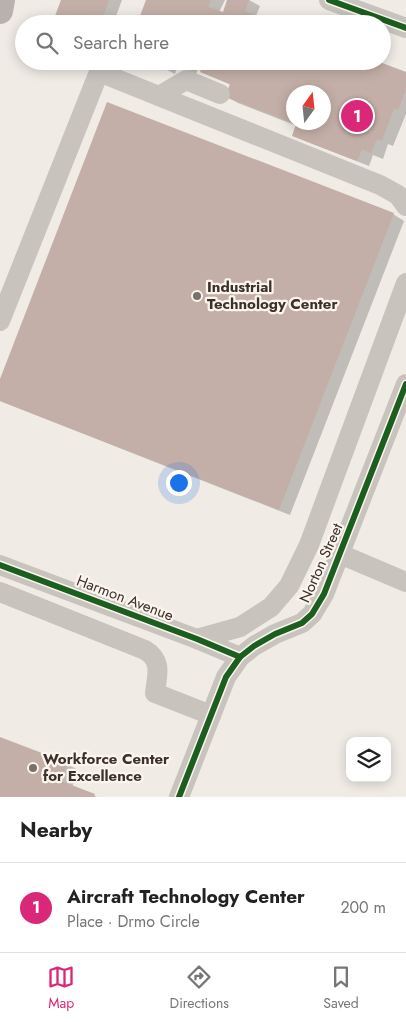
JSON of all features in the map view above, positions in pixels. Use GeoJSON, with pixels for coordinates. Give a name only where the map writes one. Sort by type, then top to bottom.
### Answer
{"type":"FeatureCollection","features":[{"type":"Feature","properties":{"kind":"main road"},"geometry":{"type":"LineString","coordinates":[[0,11],[2,0]]}},
{"type":"Feature","properties":{"kind":"street"},"geometry":{"type":"LineString","coordinates":[[329,0],[370,15]]}},
{"type":"Feature","properties":{"kind":"street"},"geometry":{"type":"LineString","coordinates":[[391,23],[406,28]]}},
{"type":"Feature","properties":{"kind":"street"},"geometry":{"type":"LineString","coordinates":[[0,321],[99,72],[380,186],[398,196],[406,206]]}},
{"type":"Feature","properties":{"kind":"street"},"geometry":{"type":"LineString","coordinates":[[159,96],[186,80],[220,94]]}},
{"type":"Feature","properties":{"kind":"street"},"geometry":{"type":"LineString","coordinates":[[197,639],[240,627],[271,607],[289,586],[309,545],[406,283]]}},
{"type":"Feature","properties":{"kind":"street","name":"Norton Street"},"geometry":{"type":"LineString","coordinates":[[178,797],[226,677],[240,657],[254,646],[275,634],[302,623],[312,614],[324,594],[406,384]]}},
{"type":"Feature","properties":{"kind":"street"},"geometry":{"type":"LineString","coordinates":[[340,554],[406,582]]}},
{"type":"Feature","properties":{"kind":"street","name":"Harmon Avenue"},"geometry":{"type":"LineString","coordinates":[[0,564],[240,657]]}},
{"type":"Feature","properties":{"kind":"street"},"geometry":{"type":"LineString","coordinates":[[0,592],[152,654],[157,662],[158,672],[155,693],[211,714]]}},
{"type":"Feature","properties":{"kind":"building"},"geometry":{"type":"Polygon","coordinates":[[[61,0],[109,0],[103,15],[55,15],[61,0]]]}},
{"type":"Feature","properties":{"kind":"building"},"geometry":{"type":"Polygon","coordinates":[[[146,0],[211,0],[208,7],[223,12],[227,0],[249,0],[245,11],[255,15],[140,15],[146,0]]]}},
{"type":"Feature","properties":{"kind":"building"},"geometry":{"type":"Polygon","coordinates":[[[391,66],[406,72],[406,89],[398,110],[394,108],[382,141],[377,139],[371,153],[362,149],[357,161],[292,136],[294,130],[331,130],[331,85],[286,85],[286,120],[225,97],[230,84],[200,72],[201,70],[391,70],[391,66]]]}},
{"type":"Feature","properties":{"kind":"building","name":"Industrial Technology Center"},"geometry":{"type":"Polygon","coordinates":[[[107,102],[394,213],[279,510],[0,401],[0,379],[107,102]]]}},
{"type":"Feature","properties":{"kind":"building","name":"Workforce Center for Excellence"},"geometry":{"type":"Polygon","coordinates":[[[0,737],[68,763],[61,781],[95,794],[94,797],[0,797],[0,737]]]}},
{"type":"Feature","properties":{"kind":"cycle path"},"geometry":{"type":"LineString","coordinates":[[329,0],[370,15]]}},
{"type":"Feature","properties":{"kind":"cycle path"},"geometry":{"type":"LineString","coordinates":[[391,23],[406,28]]}},
{"type":"Feature","properties":{"kind":"cycle path"},"geometry":{"type":"LineString","coordinates":[[179,797],[226,677],[240,657],[254,646],[275,634],[302,623],[312,614],[324,594],[406,384]]}},
{"type":"Feature","properties":{"kind":"cycle path"},"geometry":{"type":"LineString","coordinates":[[0,565],[240,657]]}},
{"type":"Feature","properties":{"kind":"place","name":"Aircraft Technology Center"},"geometry":{"type":"Point","coordinates":[357,116]}},
{"type":"Feature","properties":{"kind":"place","name":"Industrial Technology Center"},"geometry":{"type":"Point","coordinates":[197,296]}},
{"type":"Feature","properties":{"kind":"place","name":"Workforce Center for Excellence"},"geometry":{"type":"Point","coordinates":[33,768]}}]}
